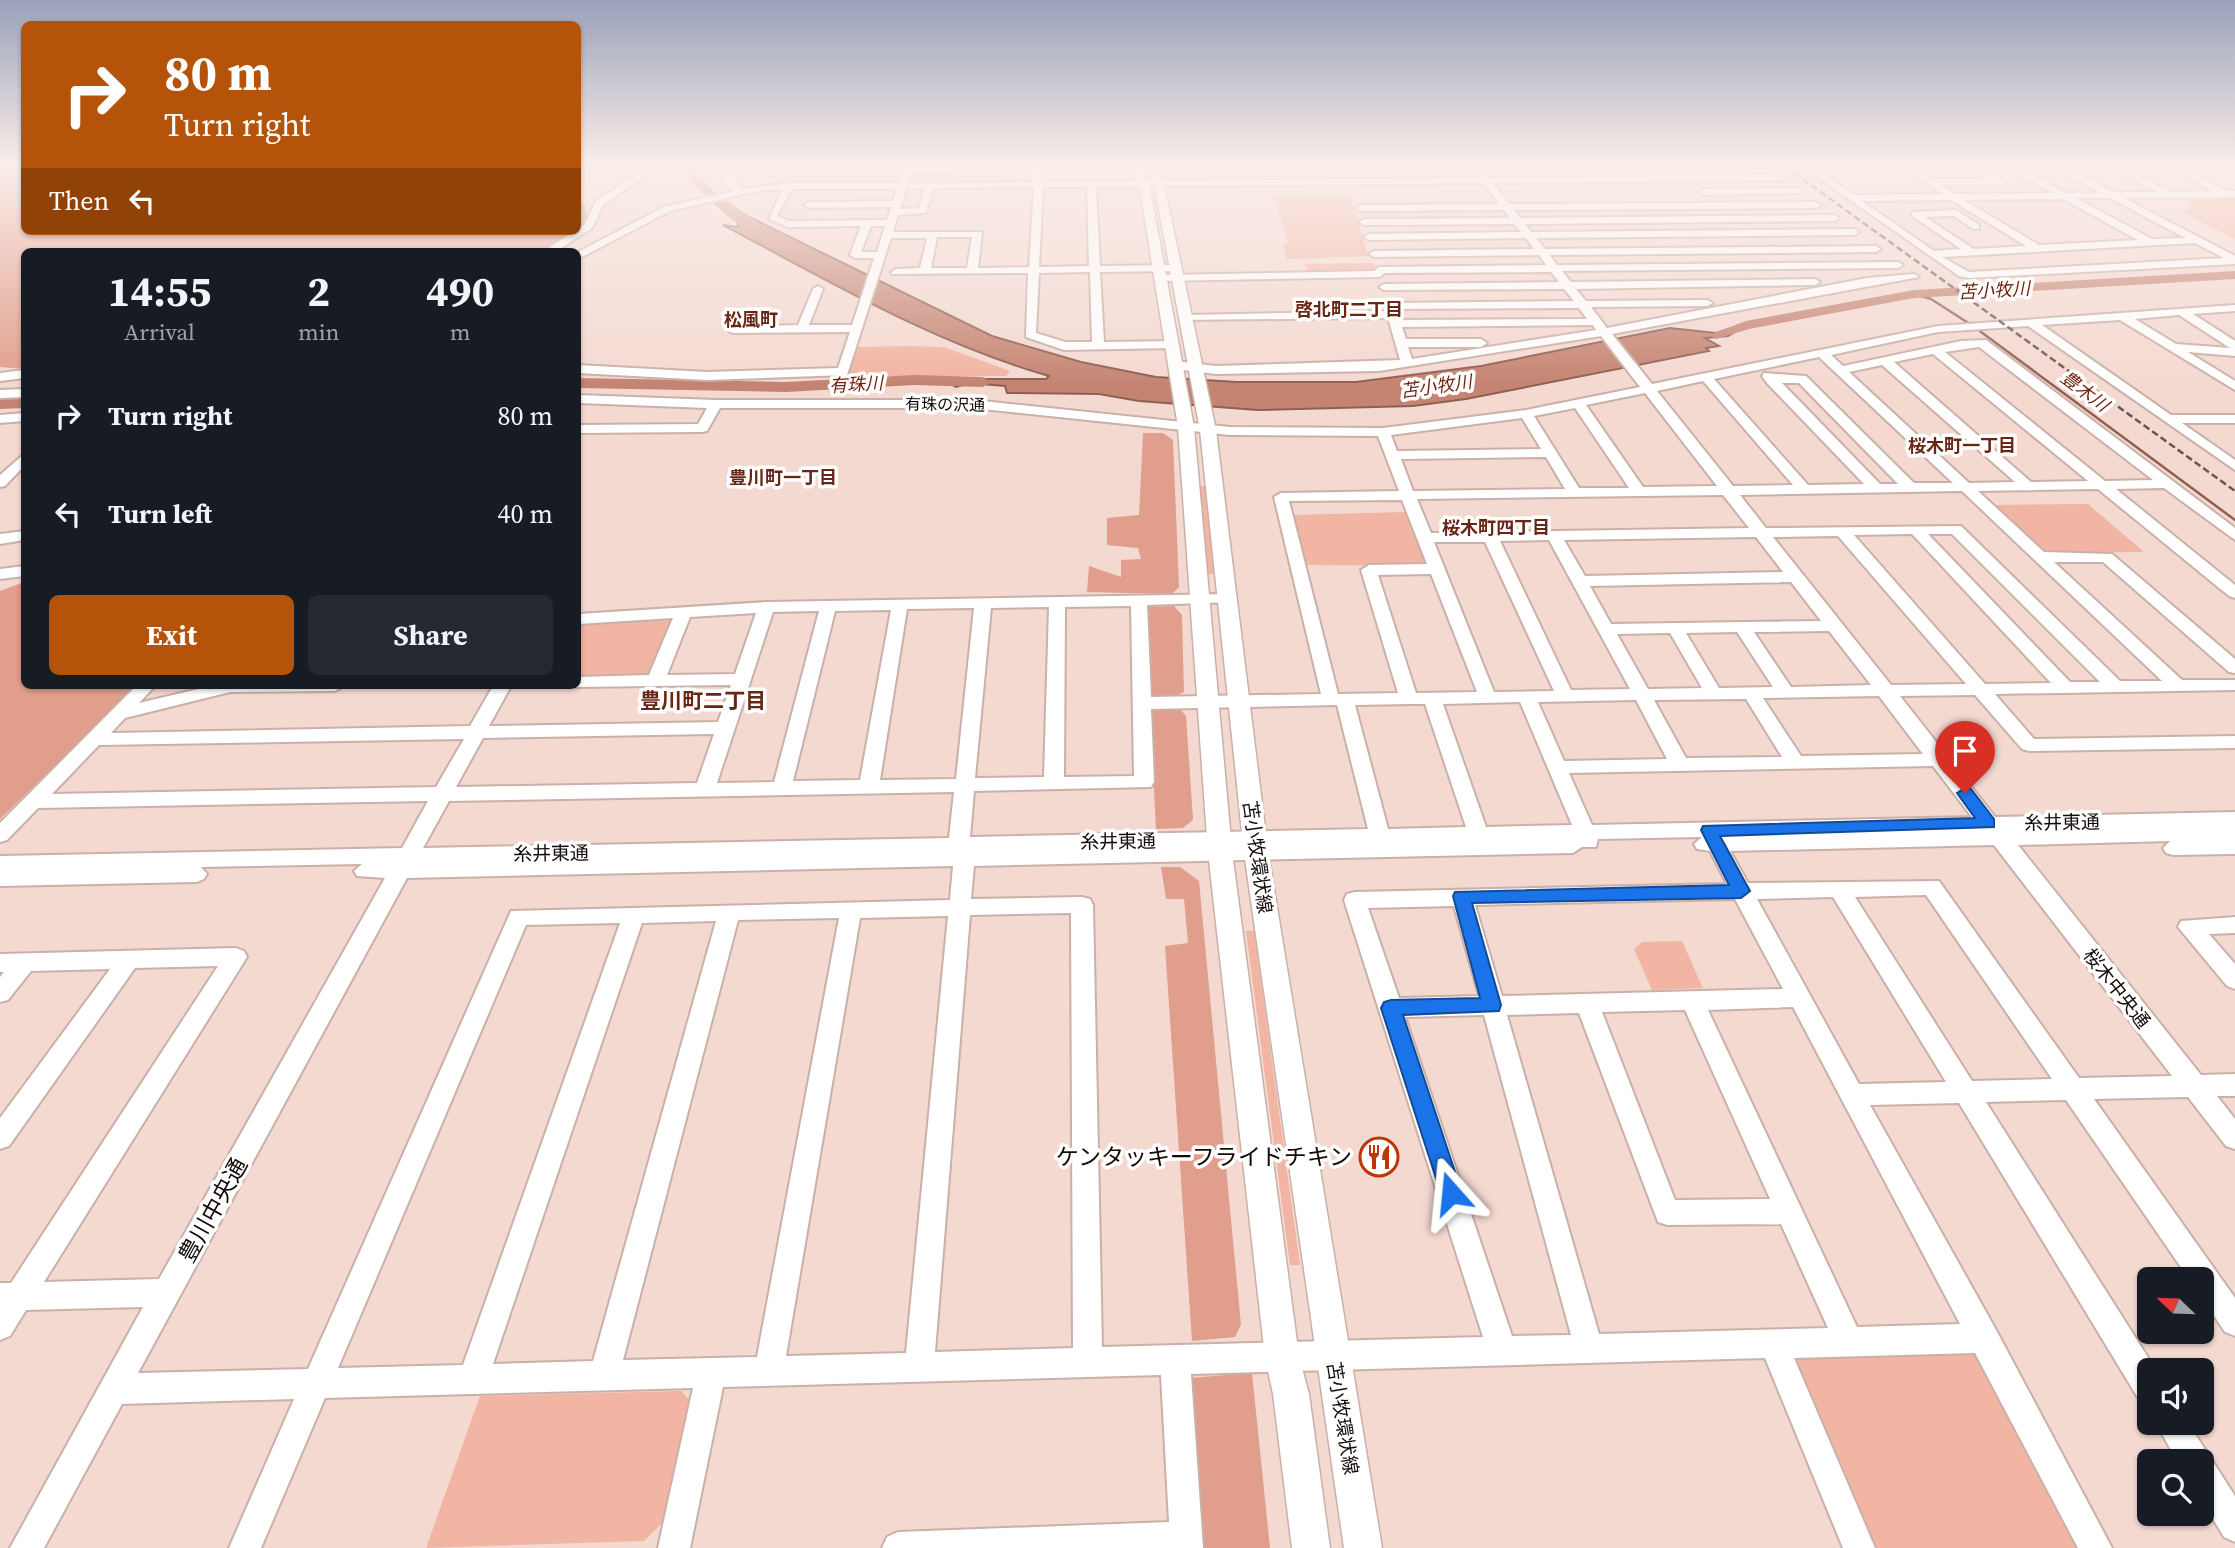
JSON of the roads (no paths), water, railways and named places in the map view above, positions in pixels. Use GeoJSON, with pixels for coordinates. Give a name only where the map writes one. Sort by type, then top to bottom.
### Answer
{"type":"FeatureCollection","features":[{"type":"Feature","properties":{"kind":"main road","name":"苫小牧環状線"},"geometry":{"type":"LineString","coordinates":[[1153,239],[1176,368],[1195,419],[1227,599],[1255,845],[1363,1548]]}},
{"type":"Feature","properties":{"kind":"main road","name":"苫小牧環状線"},"geometry":{"type":"LineString","coordinates":[[1170,239],[1197,371],[1195,419],[1198,600],[1219,845],[1282,1357],[1291,1394],[1311,1548]]}},
{"type":"Feature","properties":{"kind":"street"},"geometry":{"type":"LineString","coordinates":[[581,254],[607,239]]}},
{"type":"Feature","properties":{"kind":"street"},"geometry":{"type":"LineString","coordinates":[[861,239],[855,255],[880,255]]}},
{"type":"Feature","properties":{"kind":"street"},"geometry":{"type":"LineString","coordinates":[[581,369],[707,376],[843,372],[885,239]]}},
{"type":"Feature","properties":{"kind":"street"},"geometry":{"type":"LineString","coordinates":[[925,272],[932,239]]}},
{"type":"Feature","properties":{"kind":"street"},"geometry":{"type":"LineString","coordinates":[[972,271],[977,239]]}},
{"type":"Feature","properties":{"kind":"street"},"geometry":{"type":"LineString","coordinates":[[1035,239],[1030,335],[1064,346],[1172,344]]}},
{"type":"Feature","properties":{"kind":"street"},"geometry":{"type":"LineString","coordinates":[[1093,239],[1098,345]]}},
{"type":"Feature","properties":{"kind":"street"},"geometry":{"type":"LineString","coordinates":[[1370,239],[1407,363]]}},
{"type":"Feature","properties":{"kind":"street","name":"桜木中央通"},"geometry":{"type":"LineString","coordinates":[[1531,239],[2235,1138]]}},
{"type":"Feature","properties":{"kind":"street"},"geometry":{"type":"LineString","coordinates":[[1718,239],[1783,298]]}},
{"type":"Feature","properties":{"kind":"street"},"geometry":{"type":"LineString","coordinates":[[1176,368],[1197,371],[1379,368],[1492,351],[1828,288],[1914,277],[1863,239]]}},
{"type":"Feature","properties":{"kind":"street"},"geometry":{"type":"LineString","coordinates":[[1911,239],[1959,273],[1969,275],[2235,260]]}},
{"type":"Feature","properties":{"kind":"street"},"geometry":{"type":"LineString","coordinates":[[1953,239],[1972,252]]}},
{"type":"Feature","properties":{"kind":"street"},"geometry":{"type":"LineString","coordinates":[[1995,239],[2012,250]]}},
{"type":"Feature","properties":{"kind":"street"},"geometry":{"type":"LineString","coordinates":[[2022,239],[2036,248]]}},
{"type":"Feature","properties":{"kind":"street"},"geometry":{"type":"LineString","coordinates":[[2145,239],[2150,242]]}},
{"type":"Feature","properties":{"kind":"street"},"geometry":{"type":"LineString","coordinates":[[1932,254],[2198,240],[2235,260]]}},
{"type":"Feature","properties":{"kind":"street"},"geometry":{"type":"LineString","coordinates":[[2096,246],[2133,267]]}},
{"type":"Feature","properties":{"kind":"street"},"geometry":{"type":"LineString","coordinates":[[1374,254],[1876,248]]}},
{"type":"Feature","properties":{"kind":"street"},"geometry":{"type":"LineString","coordinates":[[896,272],[1380,272],[1898,265]]}},
{"type":"Feature","properties":{"kind":"street"},"geometry":{"type":"LineString","coordinates":[[1384,288],[1820,282],[1828,288]]}},
{"type":"Feature","properties":{"kind":"street"},"geometry":{"type":"LineString","coordinates":[[802,329],[818,289]]}},
{"type":"Feature","properties":{"kind":"street"},"geometry":{"type":"LineString","coordinates":[[1185,318],[1392,315],[1582,304],[1723,303],[1730,307]]}},
{"type":"Feature","properties":{"kind":"street","name":"有珠の沢通"},"geometry":{"type":"LineString","coordinates":[[581,399],[716,404],[973,404],[1383,432],[1526,414],[1913,332],[2028,321],[2235,308]]}},
{"type":"Feature","properties":{"kind":"street"},"geometry":{"type":"LineString","coordinates":[[2221,309],[2235,317]]}},
{"type":"Feature","properties":{"kind":"street"},"geometry":{"type":"LineString","coordinates":[[2180,311],[2235,346]]}},
{"type":"Feature","properties":{"kind":"street"},"geometry":{"type":"LineString","coordinates":[[1392,315],[1603,330]]}},
{"type":"Feature","properties":{"kind":"street"},"geometry":{"type":"LineString","coordinates":[[2121,315],[2235,386]]}},
{"type":"Feature","properties":{"kind":"street"},"geometry":{"type":"LineString","coordinates":[[2028,321],[2235,466]]}},
{"type":"Feature","properties":{"kind":"street"},"geometry":{"type":"LineString","coordinates":[[733,330],[858,328]]}},
{"type":"Feature","properties":{"kind":"street"},"geometry":{"type":"LineString","coordinates":[[1401,343],[1485,343],[1492,351]]}},
{"type":"Feature","properties":{"kind":"street"},"geometry":{"type":"LineString","coordinates":[[1840,370],[1982,343],[2235,535]]}},
{"type":"Feature","properties":{"kind":"street"},"geometry":{"type":"LineString","coordinates":[[2174,347],[2235,352]]}},
{"type":"Feature","properties":{"kind":"street"},"geometry":{"type":"LineString","coordinates":[[1935,350],[2235,593]]}},
{"type":"Feature","properties":{"kind":"street"},"geometry":{"type":"LineString","coordinates":[[1821,352],[2178,686]]}},
{"type":"Feature","properties":{"kind":"street"},"geometry":{"type":"LineString","coordinates":[[1885,361],[2029,487]]}},
{"type":"Feature","properties":{"kind":"street"},"geometry":{"type":"LineString","coordinates":[[1759,366],[1877,489]]}},
{"type":"Feature","properties":{"kind":"street"},"geometry":{"type":"LineString","coordinates":[[0,377],[21,374]]}},
{"type":"Feature","properties":{"kind":"street"},"geometry":{"type":"LineString","coordinates":[[1705,376],[1805,490]]}},
{"type":"Feature","properties":{"kind":"street"},"geometry":{"type":"LineString","coordinates":[[1771,380],[1802,379],[1910,488]]}},
{"type":"Feature","properties":{"kind":"street"},"geometry":{"type":"LineString","coordinates":[[0,394],[21,393]]}},
{"type":"Feature","properties":{"kind":"street"},"geometry":{"type":"LineString","coordinates":[[1578,403],[1637,492]]}},
{"type":"Feature","properties":{"kind":"street"},"geometry":{"type":"LineString","coordinates":[[581,429],[702,428],[716,404]]}},
{"type":"Feature","properties":{"kind":"street"},"geometry":{"type":"LineString","coordinates":[[1526,414],[1575,492]]}},
{"type":"Feature","properties":{"kind":"street"},"geometry":{"type":"LineString","coordinates":[[1,420],[21,417]]}},
{"type":"Feature","properties":{"kind":"street"},"geometry":{"type":"LineString","coordinates":[[2169,419],[2235,419]]}},
{"type":"Feature","properties":{"kind":"street"},"geometry":{"type":"LineString","coordinates":[[1383,432],[1488,698]]}},
{"type":"Feature","properties":{"kind":"street"},"geometry":{"type":"LineString","coordinates":[[1392,455],[1551,453]]}},
{"type":"Feature","properties":{"kind":"street"},"geometry":{"type":"LineString","coordinates":[[0,483],[21,461]]}},
{"type":"Feature","properties":{"kind":"street"},"geometry":{"type":"LineString","coordinates":[[1382,843],[1338,700],[1281,497],[2169,484]]}},
{"type":"Feature","properties":{"kind":"street"},"geometry":{"type":"LineString","coordinates":[[1425,538],[1956,529],[2115,687]]}},
{"type":"Feature","properties":{"kind":"street"},"geometry":{"type":"LineString","coordinates":[[1916,530],[2066,688]]}},
{"type":"Feature","properties":{"kind":"street"},"geometry":{"type":"LineString","coordinates":[[1842,531],[2029,745],[2235,742]]}},
{"type":"Feature","properties":{"kind":"street"},"geometry":{"type":"LineString","coordinates":[[1554,535],[1681,766]]}},
{"type":"Feature","properties":{"kind":"street"},"geometry":{"type":"LineString","coordinates":[[0,539],[21,536]]}},
{"type":"Feature","properties":{"kind":"street"},"geometry":{"type":"LineString","coordinates":[[1490,536],[1565,696]]}},
{"type":"Feature","properties":{"kind":"street"},"geometry":{"type":"LineString","coordinates":[[2040,557],[2107,556],[2235,668]]}},
{"type":"Feature","properties":{"kind":"street"},"geometry":{"type":"LineString","coordinates":[[1409,699],[1369,570],[1438,569]]}},
{"type":"Feature","properties":{"kind":"street"},"geometry":{"type":"LineString","coordinates":[[0,574],[21,571]]}},
{"type":"Feature","properties":{"kind":"street"},"geometry":{"type":"LineString","coordinates":[[1580,580],[1797,577]]}},
{"type":"Feature","properties":{"kind":"street"},"geometry":{"type":"LineString","coordinates":[[581,619],[766,607],[1227,599]]}},
{"type":"Feature","properties":{"kind":"street"},"geometry":{"type":"LineString","coordinates":[[37,801],[1144,782],[1139,600]]}},
{"type":"Feature","properties":{"kind":"street"},"geometry":{"type":"LineString","coordinates":[[1054,783],[1058,602]]}},
{"type":"Feature","properties":{"kind":"street"},"geometry":{"type":"LineString","coordinates":[[919,1367],[960,908],[965,785],[983,603]]}},
{"type":"Feature","properties":{"kind":"street"},"geometry":{"type":"LineString","coordinates":[[869,787],[900,605]]}},
{"type":"Feature","properties":{"kind":"street"},"geometry":{"type":"LineString","coordinates":[[782,788],[828,606]]}},
{"type":"Feature","properties":{"kind":"street"},"geometry":{"type":"LineString","coordinates":[[705,789],[766,607]]}},
{"type":"Feature","properties":{"kind":"street"},"geometry":{"type":"LineString","coordinates":[[656,680],[684,612]]}},
{"type":"Feature","properties":{"kind":"street"},"geometry":{"type":"LineString","coordinates":[[1608,629],[1835,626]]}},
{"type":"Feature","properties":{"kind":"street"},"geometry":{"type":"LineString","coordinates":[[1675,628],[1714,694]]}},
{"type":"Feature","properties":{"kind":"street"},"geometry":{"type":"LineString","coordinates":[[1743,628],[1786,693]]}},
{"type":"Feature","properties":{"kind":"street"},"geometry":{"type":"LineString","coordinates":[[581,682],[742,679]]}},
{"type":"Feature","properties":{"kind":"street"},"geometry":{"type":"LineString","coordinates":[[1142,703],[2235,685]]}},
{"type":"Feature","properties":{"kind":"street"},"geometry":{"type":"LineString","coordinates":[[0,835],[37,801],[143,689]]}},
{"type":"Feature","properties":{"kind":"street"},"geometry":{"type":"LineString","coordinates":[[118,715],[223,689]]}},
{"type":"Feature","properties":{"kind":"street","name":"豊川中央通"},"geometry":{"type":"LineString","coordinates":[[26,1548],[500,689]]}},
{"type":"Feature","properties":{"kind":"street"},"geometry":{"type":"LineString","coordinates":[[1751,693],[1796,763]]}},
{"type":"Feature","properties":{"kind":"street"},"geometry":{"type":"LineString","coordinates":[[1527,697],[1588,839]]}},
{"type":"Feature","properties":{"kind":"street"},"geometry":{"type":"LineString","coordinates":[[1432,699],[1481,840]]}},
{"type":"Feature","properties":{"kind":"street"},"geometry":{"type":"LineString","coordinates":[[95,739],[726,728]]}},
{"type":"Feature","properties":{"kind":"street"},"geometry":{"type":"LineString","coordinates":[[1556,766],[1940,760]]}},
{"type":"Feature","properties":{"kind":"street"},"geometry":{"type":"LineString","coordinates":[[2235,806],[2140,809],[2108,814],[2096,829],[2154,848],[2235,847]]}},
{"type":"Feature","properties":{"kind":"street","name":"糸井東通"},"geometry":{"type":"LineString","coordinates":[[2096,829],[2235,819]]}},
{"type":"Feature","properties":{"kind":"street","name":"糸井東通"},"geometry":{"type":"LineString","coordinates":[[0,878],[404,864],[1219,845],[2096,829],[2235,833]]}},
{"type":"Feature","properties":{"kind":"street"},"geometry":{"type":"LineString","coordinates":[[1712,837],[1985,1338],[2096,1548]]}},
{"type":"Feature","properties":{"kind":"street","name":"糸井東通"},"geometry":{"type":"LineString","coordinates":[[0,864],[404,864]]}},
{"type":"Feature","properties":{"kind":"street"},"geometry":{"type":"LineString","coordinates":[[1502,1351],[1356,900],[1932,887],[2235,1322]]}},
{"type":"Feature","properties":{"kind":"street"},"geometry":{"type":"LineString","coordinates":[[1840,890],[2137,1368]]}},
{"type":"Feature","properties":{"kind":"street"},"geometry":{"type":"LineString","coordinates":[[1462,896],[1589,1349]]}},
{"type":"Feature","properties":{"kind":"street"},"geometry":{"type":"LineString","coordinates":[[245,1548],[519,917],[1082,905],[1088,1362]]}},
{"type":"Feature","properties":{"kind":"street"},"geometry":{"type":"LineString","coordinates":[[769,1371],[851,910]]}},
{"type":"Feature","properties":{"kind":"street"},"geometry":{"type":"LineString","coordinates":[[604,1376],[729,912]]}},
{"type":"Feature","properties":{"kind":"street"},"geometry":{"type":"LineString","coordinates":[[473,1379],[634,914]]}},
{"type":"Feature","properties":{"kind":"street"},"geometry":{"type":"LineString","coordinates":[[2235,925],[2189,926],[2235,980]]}},
{"type":"Feature","properties":{"kind":"street"},"geometry":{"type":"LineString","coordinates":[[0,963],[236,957],[9,1297],[0,1326]]}},
{"type":"Feature","properties":{"kind":"street"},"geometry":{"type":"LineString","coordinates":[[0,1138],[129,960]]}},
{"type":"Feature","properties":{"kind":"street"},"geometry":{"type":"LineString","coordinates":[[0,993],[24,962]]}},
{"type":"Feature","properties":{"kind":"street"},"geometry":{"type":"LineString","coordinates":[[1391,1008],[1800,998]]}},
{"type":"Feature","properties":{"kind":"street"},"geometry":{"type":"LineString","coordinates":[[1692,1001],[1791,1211],[1849,1342]]}},
{"type":"Feature","properties":{"kind":"street"},"geometry":{"type":"LineString","coordinates":[[1588,1005],[1667,1213],[1791,1211]]}},
{"type":"Feature","properties":{"kind":"street"},"geometry":{"type":"LineString","coordinates":[[1852,1095],[2235,1085]]}},
{"type":"Feature","properties":{"kind":"street"},"geometry":{"type":"LineString","coordinates":[[9,1297],[167,1293]]}},
{"type":"Feature","properties":{"kind":"street"},"geometry":{"type":"LineString","coordinates":[[113,1389],[1985,1338]]}},
{"type":"Feature","properties":{"kind":"street"},"geometry":{"type":"LineString","coordinates":[[1774,1344],[1859,1548]]}},
{"type":"Feature","properties":{"kind":"street"},"geometry":{"type":"LineString","coordinates":[[898,1548],[1186,1543],[1175,1360]]}},
{"type":"Feature","properties":{"kind":"street"},"geometry":{"type":"LineString","coordinates":[[674,1548],[711,1373]]}},
{"type":"Feature","properties":{"kind":"street"},"geometry":{"type":"LineString","coordinates":[[2214,1492],[2235,1526]]}},
{"type":"Feature","properties":{"kind":"water"},"geometry":{"type":"Polygon","coordinates":[[[749,239],[795,239],[992,336],[1081,362],[1156,377],[1237,382],[1356,382],[1481,366],[1670,328],[1716,333],[1744,324],[1746,326],[1728,336],[1705,338],[1719,346],[1706,348],[1709,351],[1466,399],[1413,406],[1258,410],[1139,401],[1099,394],[1007,393],[1005,386],[970,383],[956,387],[949,383],[951,379],[1046,379],[1049,376],[964,346],[842,289],[749,239]]]}},
{"type":"Feature","properties":{"kind":"waterway","name":"苫小牧川"},"geometry":{"type":"LineString","coordinates":[[1716,335],[1746,325],[1914,294],[2235,275]]}},
{"type":"Feature","properties":{"kind":"waterway","name":"豊木川"},"geometry":{"type":"LineString","coordinates":[[1914,294],[1931,299],[1973,326],[2235,520]]}},
{"type":"Feature","properties":{"kind":"waterway","name":"有珠川"},"geometry":{"type":"LineString","coordinates":[[581,383],[786,387],[914,380],[983,382]]}},
{"type":"Feature","properties":{"kind":"waterway","name":"有珠川"},"geometry":{"type":"LineString","coordinates":[[0,404],[21,403]]}},
{"type":"Feature","properties":{"kind":"railway"},"geometry":{"type":"LineString","coordinates":[[1886,239],[2235,491]]}},
{"type":"Feature","properties":{"kind":"place","name":"ケンタッキーフライドチキン"},"geometry":{"type":"Point","coordinates":[1379,1157]}},
{"type":"Feature","properties":{"kind":"district","name":"啓北町二丁目"},"geometry":{"type":"Point","coordinates":[1349,309]}},
{"type":"Feature","properties":{"kind":"district","name":"松風町"},"geometry":{"type":"Point","coordinates":[751,319]}},
{"type":"Feature","properties":{"kind":"district","name":"桜木町一丁目"},"geometry":{"type":"Point","coordinates":[1962,445]}},
{"type":"Feature","properties":{"kind":"district","name":"豊川町一丁目"},"geometry":{"type":"Point","coordinates":[783,477]}},
{"type":"Feature","properties":{"kind":"district","name":"桜木町四丁目"},"geometry":{"type":"Point","coordinates":[1496,527]}},
{"type":"Feature","properties":{"kind":"district","name":"豊川町二丁目"},"geometry":{"type":"Point","coordinates":[703,700]}}]}
